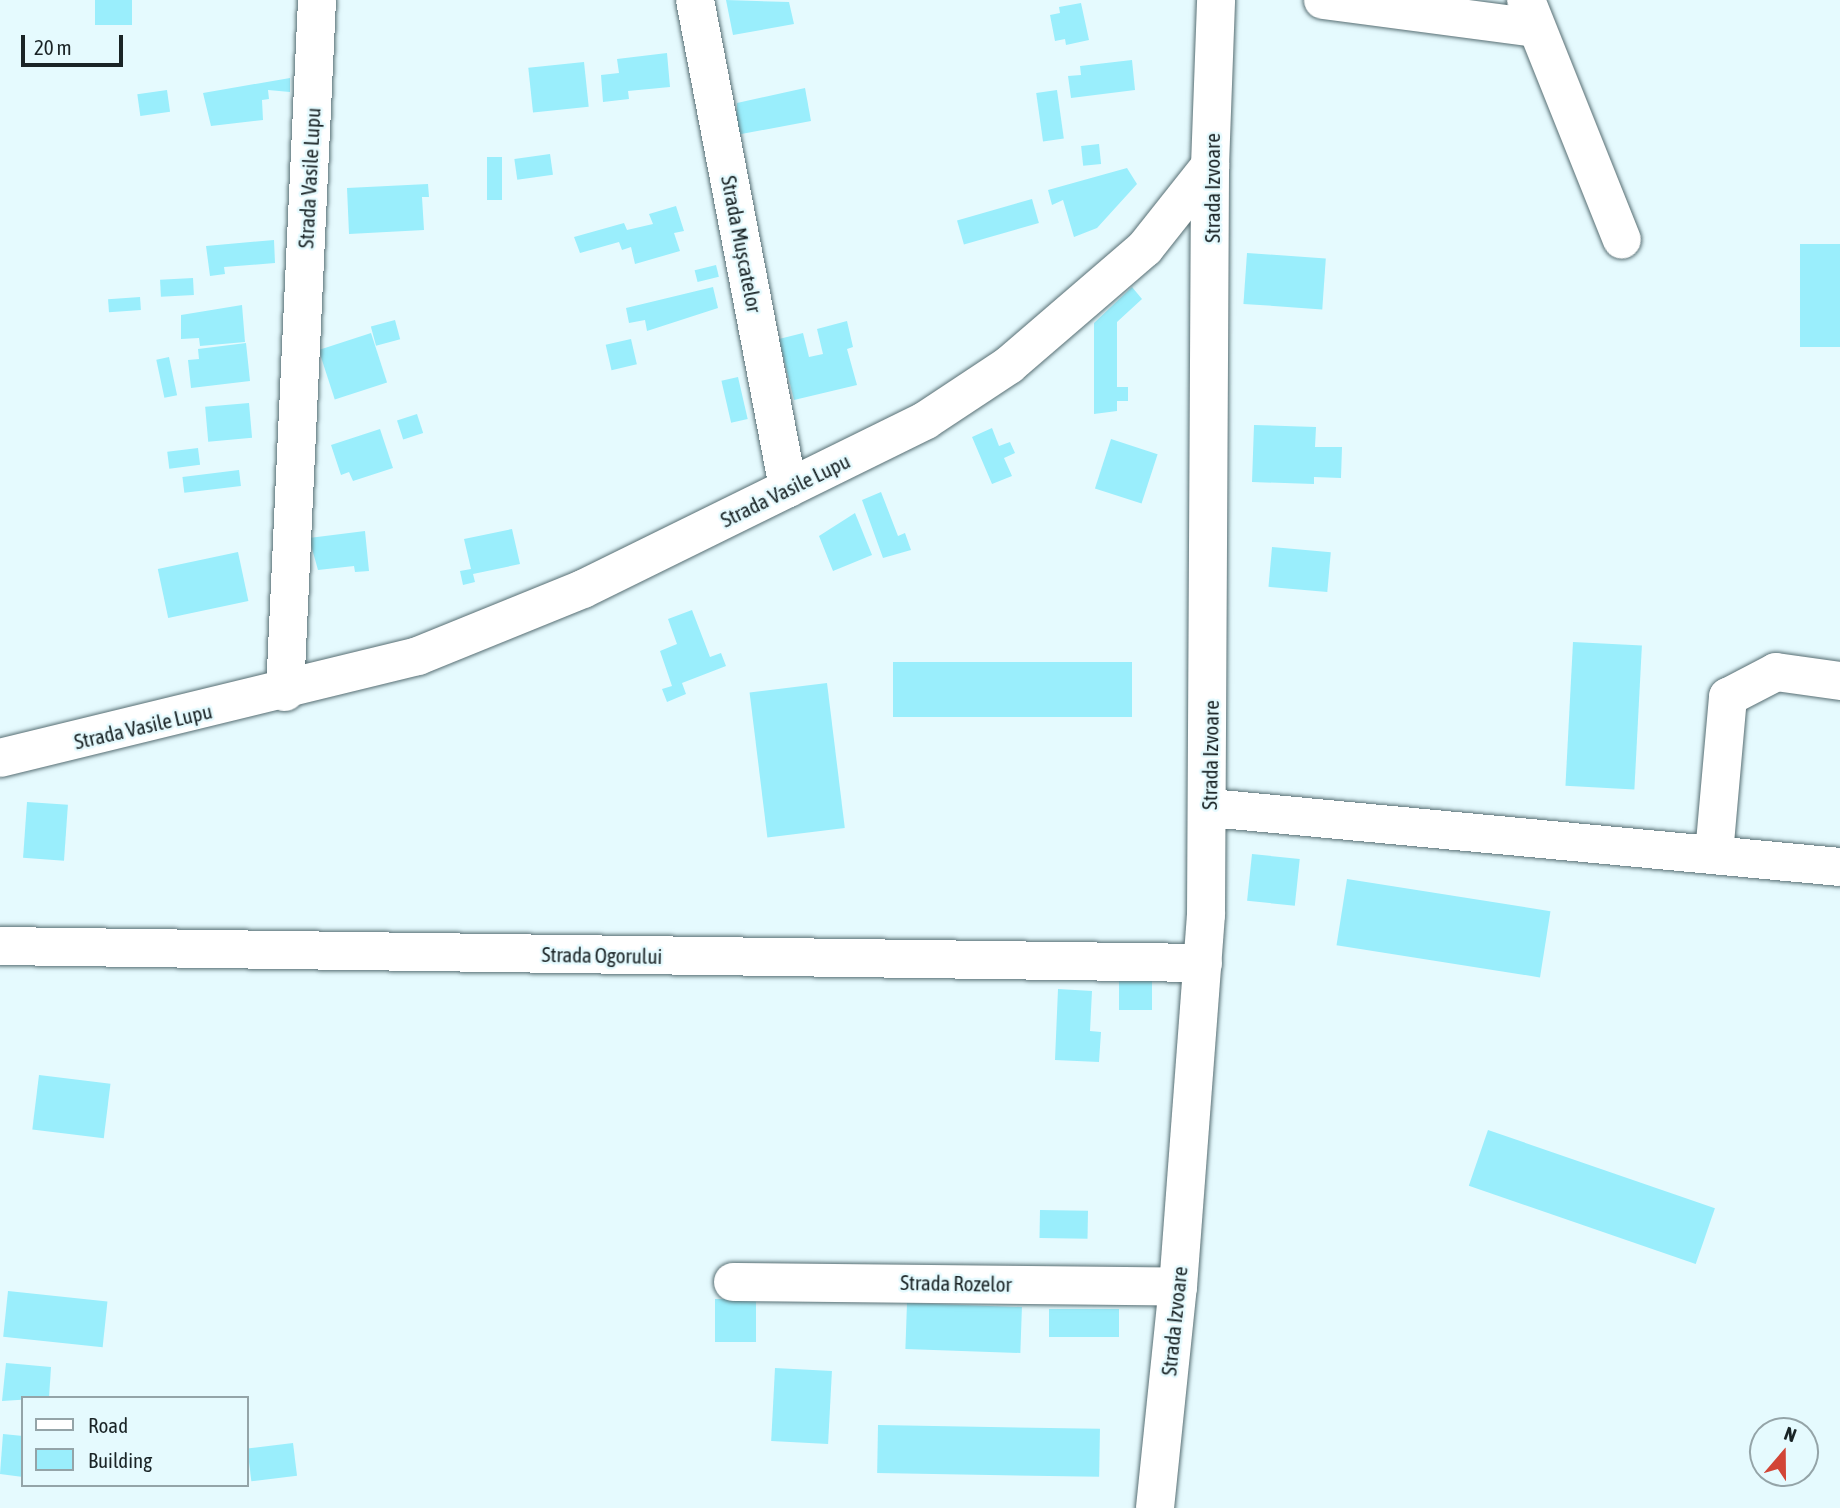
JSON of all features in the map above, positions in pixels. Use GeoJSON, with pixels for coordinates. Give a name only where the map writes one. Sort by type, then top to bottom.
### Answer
{"type":"FeatureCollection","features":[{"type":"Feature","properties":{"kind":"street","name":"Strada Vasile Lupu"},"geometry":{"type":"LineString","coordinates":[[285,692],[317,0]]}},
{"type":"Feature","properties":{"kind":"street","name":"Strada Mușcatelor"},"geometry":{"type":"LineString","coordinates":[[695,0],[788,488]]}},
{"type":"Feature","properties":{"kind":"street","name":"Strada Izvoare"},"geometry":{"type":"LineString","coordinates":[[1155,1508],[1178,1287],[1203,963],[1210,808],[1210,166],[1216,0]]}},
{"type":"Feature","properties":{"kind":"street"},"geometry":{"type":"LineString","coordinates":[[1323,0],[1531,14],[1622,240]]}},
{"type":"Feature","properties":{"kind":"street","name":"Strada Vasile Lupu"},"geometry":{"type":"LineString","coordinates":[[0,758],[285,692],[418,656],[583,589],[926,420],[1009,365],[1145,248],[1210,166]]}},
{"type":"Feature","properties":{"kind":"street"},"geometry":{"type":"LineString","coordinates":[[1714,854],[1728,697],[1776,672],[1840,681]]}},
{"type":"Feature","properties":{"kind":"street"},"geometry":{"type":"LineString","coordinates":[[1210,808],[1840,867]]}},
{"type":"Feature","properties":{"kind":"street","name":"Strada Ogorului"},"geometry":{"type":"LineString","coordinates":[[0,946],[1203,963]]}},
{"type":"Feature","properties":{"kind":"street","name":"Strada Rozelor"},"geometry":{"type":"LineString","coordinates":[[733,1282],[1178,1287]]}},
{"type":"Feature","properties":{"kind":"building"},"geometry":{"type":"Polygon","coordinates":[[[95,0],[132,0],[132,25],[95,25],[95,0]]]}},
{"type":"Feature","properties":{"kind":"building"},"geometry":{"type":"Polygon","coordinates":[[[726,0],[789,2],[794,24],[733,35],[726,0]]]}},
{"type":"Feature","properties":{"kind":"building"},"geometry":{"type":"Polygon","coordinates":[[[1081,3],[1089,40],[1066,45],[1065,39],[1055,41],[1050,15],[1060,13],[1059,7],[1081,3]]]}},
{"type":"Feature","properties":{"kind":"building"},"geometry":{"type":"Polygon","coordinates":[[[667,53],[670,87],[628,91],[629,99],[603,102],[601,75],[619,73],[617,59],[667,53]]]}},
{"type":"Feature","properties":{"kind":"building"},"geometry":{"type":"Polygon","coordinates":[[[1132,60],[1135,90],[1071,98],[1068,76],[1081,75],[1080,66],[1132,60]]]}},
{"type":"Feature","properties":{"kind":"building"},"geometry":{"type":"Polygon","coordinates":[[[584,62],[589,107],[533,113],[528,68],[584,62]]]}},
{"type":"Feature","properties":{"kind":"building"},"geometry":{"type":"Polygon","coordinates":[[[290,78],[290,92],[268,90],[269,99],[262,100],[263,120],[211,126],[203,93],[290,78]]]}},
{"type":"Feature","properties":{"kind":"building"},"geometry":{"type":"Polygon","coordinates":[[[805,88],[811,121],[736,135],[737,103],[805,88]]]}},
{"type":"Feature","properties":{"kind":"building"},"geometry":{"type":"Polygon","coordinates":[[[167,90],[170,112],[140,116],[137,94],[167,90]]]}},
{"type":"Feature","properties":{"kind":"building"},"geometry":{"type":"Polygon","coordinates":[[[1057,90],[1064,139],[1043,141],[1036,93],[1057,90]]]}},
{"type":"Feature","properties":{"kind":"building"},"geometry":{"type":"Polygon","coordinates":[[[1099,144],[1101,164],[1083,166],[1081,146],[1099,144]]]}},
{"type":"Feature","properties":{"kind":"building"},"geometry":{"type":"Polygon","coordinates":[[[550,154],[553,175],[517,180],[514,159],[550,154]]]}},
{"type":"Feature","properties":{"kind":"building"},"geometry":{"type":"Polygon","coordinates":[[[487,157],[502,157],[502,200],[487,200],[487,157]]]}},
{"type":"Feature","properties":{"kind":"building"},"geometry":{"type":"Polygon","coordinates":[[[1127,168],[1137,184],[1097,228],[1074,237],[1063,200],[1052,205],[1048,190],[1127,168]]]}},
{"type":"Feature","properties":{"kind":"building"},"geometry":{"type":"Polygon","coordinates":[[[428,184],[429,197],[422,197],[424,230],[349,234],[347,188],[428,184]]]}},
{"type":"Feature","properties":{"kind":"building"},"geometry":{"type":"Polygon","coordinates":[[[1032,199],[1039,223],[964,245],[957,220],[1032,199]]]}},
{"type":"Feature","properties":{"kind":"building"},"geometry":{"type":"Polygon","coordinates":[[[676,206],[684,231],[674,233],[680,251],[635,264],[631,247],[622,250],[619,242],[580,253],[574,237],[624,223],[627,230],[653,224],[649,214],[676,206]]]}},
{"type":"Feature","properties":{"kind":"building"},"geometry":{"type":"Polygon","coordinates":[[[274,240],[275,263],[224,267],[225,274],[210,276],[206,246],[274,240]]]}},
{"type":"Feature","properties":{"kind":"building"},"geometry":{"type":"Polygon","coordinates":[[[1800,244],[1840,244],[1840,347],[1800,347],[1800,244]]]}},
{"type":"Feature","properties":{"kind":"building"},"geometry":{"type":"Polygon","coordinates":[[[1247,253],[1326,259],[1322,309],[1243,304],[1247,253]]]}},
{"type":"Feature","properties":{"kind":"building"},"geometry":{"type":"Polygon","coordinates":[[[716,265],[719,277],[698,282],[695,270],[716,265]]]}},
{"type":"Feature","properties":{"kind":"building"},"geometry":{"type":"Polygon","coordinates":[[[193,278],[194,295],[161,297],[160,280],[193,278]]]}},
{"type":"Feature","properties":{"kind":"building"},"geometry":{"type":"Polygon","coordinates":[[[713,287],[718,308],[647,331],[645,320],[629,323],[626,308],[713,287]]]}},
{"type":"Feature","properties":{"kind":"building"},"geometry":{"type":"Polygon","coordinates":[[[1132,287],[1142,299],[1117,322],[1117,387],[1128,387],[1128,401],[1117,401],[1117,411],[1094,414],[1094,323],[1132,287]]]}},
{"type":"Feature","properties":{"kind":"building"},"geometry":{"type":"Polygon","coordinates":[[[140,297],[141,310],[109,312],[108,299],[140,297]]]}},
{"type":"Feature","properties":{"kind":"building"},"geometry":{"type":"Polygon","coordinates":[[[242,305],[245,342],[200,346],[199,338],[181,339],[181,315],[242,305]]]}},
{"type":"Feature","properties":{"kind":"building"},"geometry":{"type":"Polygon","coordinates":[[[395,320],[400,339],[376,346],[371,326],[395,320]]]}},
{"type":"Feature","properties":{"kind":"building"},"geometry":{"type":"Polygon","coordinates":[[[847,321],[853,347],[847,349],[857,385],[794,400],[779,339],[803,333],[809,357],[823,354],[817,329],[847,321]]]}},
{"type":"Feature","properties":{"kind":"building"},"geometry":{"type":"Polygon","coordinates":[[[371,333],[387,382],[335,399],[319,350],[371,333]]]}},
{"type":"Feature","properties":{"kind":"building"},"geometry":{"type":"Polygon","coordinates":[[[631,339],[637,364],[612,370],[606,345],[631,339]]]}},
{"type":"Feature","properties":{"kind":"building"},"geometry":{"type":"Polygon","coordinates":[[[246,343],[250,381],[191,388],[188,360],[199,359],[198,349],[246,343]]]}},
{"type":"Feature","properties":{"kind":"building"},"geometry":{"type":"Polygon","coordinates":[[[169,357],[177,395],[164,398],[156,360],[169,357]]]}},
{"type":"Feature","properties":{"kind":"building"},"geometry":{"type":"Polygon","coordinates":[[[738,377],[748,419],[731,423],[721,381],[738,377]]]}},
{"type":"Feature","properties":{"kind":"building"},"geometry":{"type":"Polygon","coordinates":[[[249,403],[252,438],[208,442],[205,407],[249,403]]]}},
{"type":"Feature","properties":{"kind":"building"},"geometry":{"type":"Polygon","coordinates":[[[417,414],[423,433],[403,440],[397,420],[417,414]]]}},
{"type":"Feature","properties":{"kind":"building"},"geometry":{"type":"Polygon","coordinates":[[[1254,425],[1316,427],[1315,447],[1342,447],[1341,478],[1314,477],[1314,484],[1252,482],[1254,425]]]}},
{"type":"Feature","properties":{"kind":"building"},"geometry":{"type":"Polygon","coordinates":[[[992,428],[999,446],[1010,442],[1015,453],[1004,458],[1012,476],[992,484],[972,437],[992,428]]]}},
{"type":"Feature","properties":{"kind":"building"},"geometry":{"type":"Polygon","coordinates":[[[380,429],[393,468],[353,481],[349,472],[341,475],[331,445],[380,429]]]}},
{"type":"Feature","properties":{"kind":"building"},"geometry":{"type":"Polygon","coordinates":[[[1111,439],[1158,454],[1142,504],[1095,488],[1111,439]]]}},
{"type":"Feature","properties":{"kind":"building"},"geometry":{"type":"Polygon","coordinates":[[[198,448],[200,465],[169,469],[167,452],[198,448]]]}},
{"type":"Feature","properties":{"kind":"building"},"geometry":{"type":"Polygon","coordinates":[[[239,470],[241,486],[184,493],[182,477],[239,470]]]}},
{"type":"Feature","properties":{"kind":"building"},"geometry":{"type":"Polygon","coordinates":[[[881,492],[898,536],[905,533],[911,550],[883,558],[862,500],[881,492]]]}},
{"type":"Feature","properties":{"kind":"building"},"geometry":{"type":"Polygon","coordinates":[[[855,513],[872,555],[833,571],[819,536],[855,513]]]}},
{"type":"Feature","properties":{"kind":"building"},"geometry":{"type":"Polygon","coordinates":[[[512,529],[520,564],[473,574],[475,582],[463,585],[460,571],[471,569],[464,539],[512,529]]]}},
{"type":"Feature","properties":{"kind":"building"},"geometry":{"type":"Polygon","coordinates":[[[365,531],[369,571],[355,572],[354,566],[318,570],[309,538],[365,531]]]}},
{"type":"Feature","properties":{"kind":"building"},"geometry":{"type":"Polygon","coordinates":[[[1272,547],[1331,552],[1327,592],[1269,587],[1272,547]]]}},
{"type":"Feature","properties":{"kind":"building"},"geometry":{"type":"Polygon","coordinates":[[[238,552],[248,601],[168,618],[158,569],[238,552]]]}},
{"type":"Feature","properties":{"kind":"building"},"geometry":{"type":"Polygon","coordinates":[[[692,610],[710,657],[721,653],[726,666],[682,683],[686,694],[667,702],[662,689],[672,686],[660,651],[677,644],[668,619],[692,610]]]}},
{"type":"Feature","properties":{"kind":"building"},"geometry":{"type":"Polygon","coordinates":[[[1573,642],[1642,646],[1634,789],[1565,786],[1573,642]]]}},
{"type":"Feature","properties":{"kind":"building"},"geometry":{"type":"Polygon","coordinates":[[[893,662],[1132,662],[1132,717],[893,717],[893,662]]]}},
{"type":"Feature","properties":{"kind":"building"},"geometry":{"type":"Polygon","coordinates":[[[827,683],[845,828],[767,837],[750,693],[827,683]]]}},
{"type":"Feature","properties":{"kind":"building"},"geometry":{"type":"Polygon","coordinates":[[[27,802],[68,805],[64,861],[23,858],[27,802]]]}},
{"type":"Feature","properties":{"kind":"building"},"geometry":{"type":"Polygon","coordinates":[[[1252,854],[1300,859],[1295,906],[1247,901],[1252,854]]]}},
{"type":"Feature","properties":{"kind":"building"},"geometry":{"type":"Polygon","coordinates":[[[1347,879],[1550,911],[1540,977],[1337,945],[1347,879]]]}},
{"type":"Feature","properties":{"kind":"building"},"geometry":{"type":"Polygon","coordinates":[[[1119,975],[1152,975],[1152,1010],[1119,1010],[1119,975]]]}},
{"type":"Feature","properties":{"kind":"building"},"geometry":{"type":"Polygon","coordinates":[[[1058,989],[1092,991],[1090,1031],[1101,1032],[1099,1062],[1055,1060],[1058,989]]]}},
{"type":"Feature","properties":{"kind":"building"},"geometry":{"type":"Polygon","coordinates":[[[39,1075],[110,1084],[104,1138],[32,1130],[39,1075]]]}},
{"type":"Feature","properties":{"kind":"building"},"geometry":{"type":"Polygon","coordinates":[[[1488,1130],[1715,1208],[1696,1264],[1469,1186],[1488,1130]]]}},
{"type":"Feature","properties":{"kind":"building"},"geometry":{"type":"Polygon","coordinates":[[[1040,1210],[1088,1211],[1088,1239],[1040,1238],[1040,1210]]]}},
{"type":"Feature","properties":{"kind":"building"},"geometry":{"type":"Polygon","coordinates":[[[8,1291],[107,1301],[103,1347],[3,1337],[8,1291]]]}},
{"type":"Feature","properties":{"kind":"building"},"geometry":{"type":"Polygon","coordinates":[[[715,1299],[756,1299],[756,1342],[715,1342],[715,1299]]]}},
{"type":"Feature","properties":{"kind":"building"},"geometry":{"type":"Polygon","coordinates":[[[907,1303],[1022,1307],[1020,1353],[905,1349],[907,1303]]]}},
{"type":"Feature","properties":{"kind":"building"},"geometry":{"type":"Polygon","coordinates":[[[1049,1309],[1119,1309],[1119,1337],[1049,1337],[1049,1309]]]}},
{"type":"Feature","properties":{"kind":"building"},"geometry":{"type":"Polygon","coordinates":[[[6,1363],[51,1367],[49,1396],[21,1396],[21,1400],[2,1401],[6,1363]]]}},
{"type":"Feature","properties":{"kind":"building"},"geometry":{"type":"Polygon","coordinates":[[[775,1368],[832,1371],[828,1444],[771,1441],[775,1368]]]}},
{"type":"Feature","properties":{"kind":"building"},"geometry":{"type":"Polygon","coordinates":[[[878,1425],[1100,1429],[1099,1477],[877,1473],[878,1425]]]}},
{"type":"Feature","properties":{"kind":"building"},"geometry":{"type":"Polygon","coordinates":[[[3,1434],[21,1436],[21,1477],[0,1474],[3,1434]]]}},
{"type":"Feature","properties":{"kind":"building"},"geometry":{"type":"Polygon","coordinates":[[[293,1443],[297,1476],[251,1481],[248,1449],[293,1443]]]}}]}
